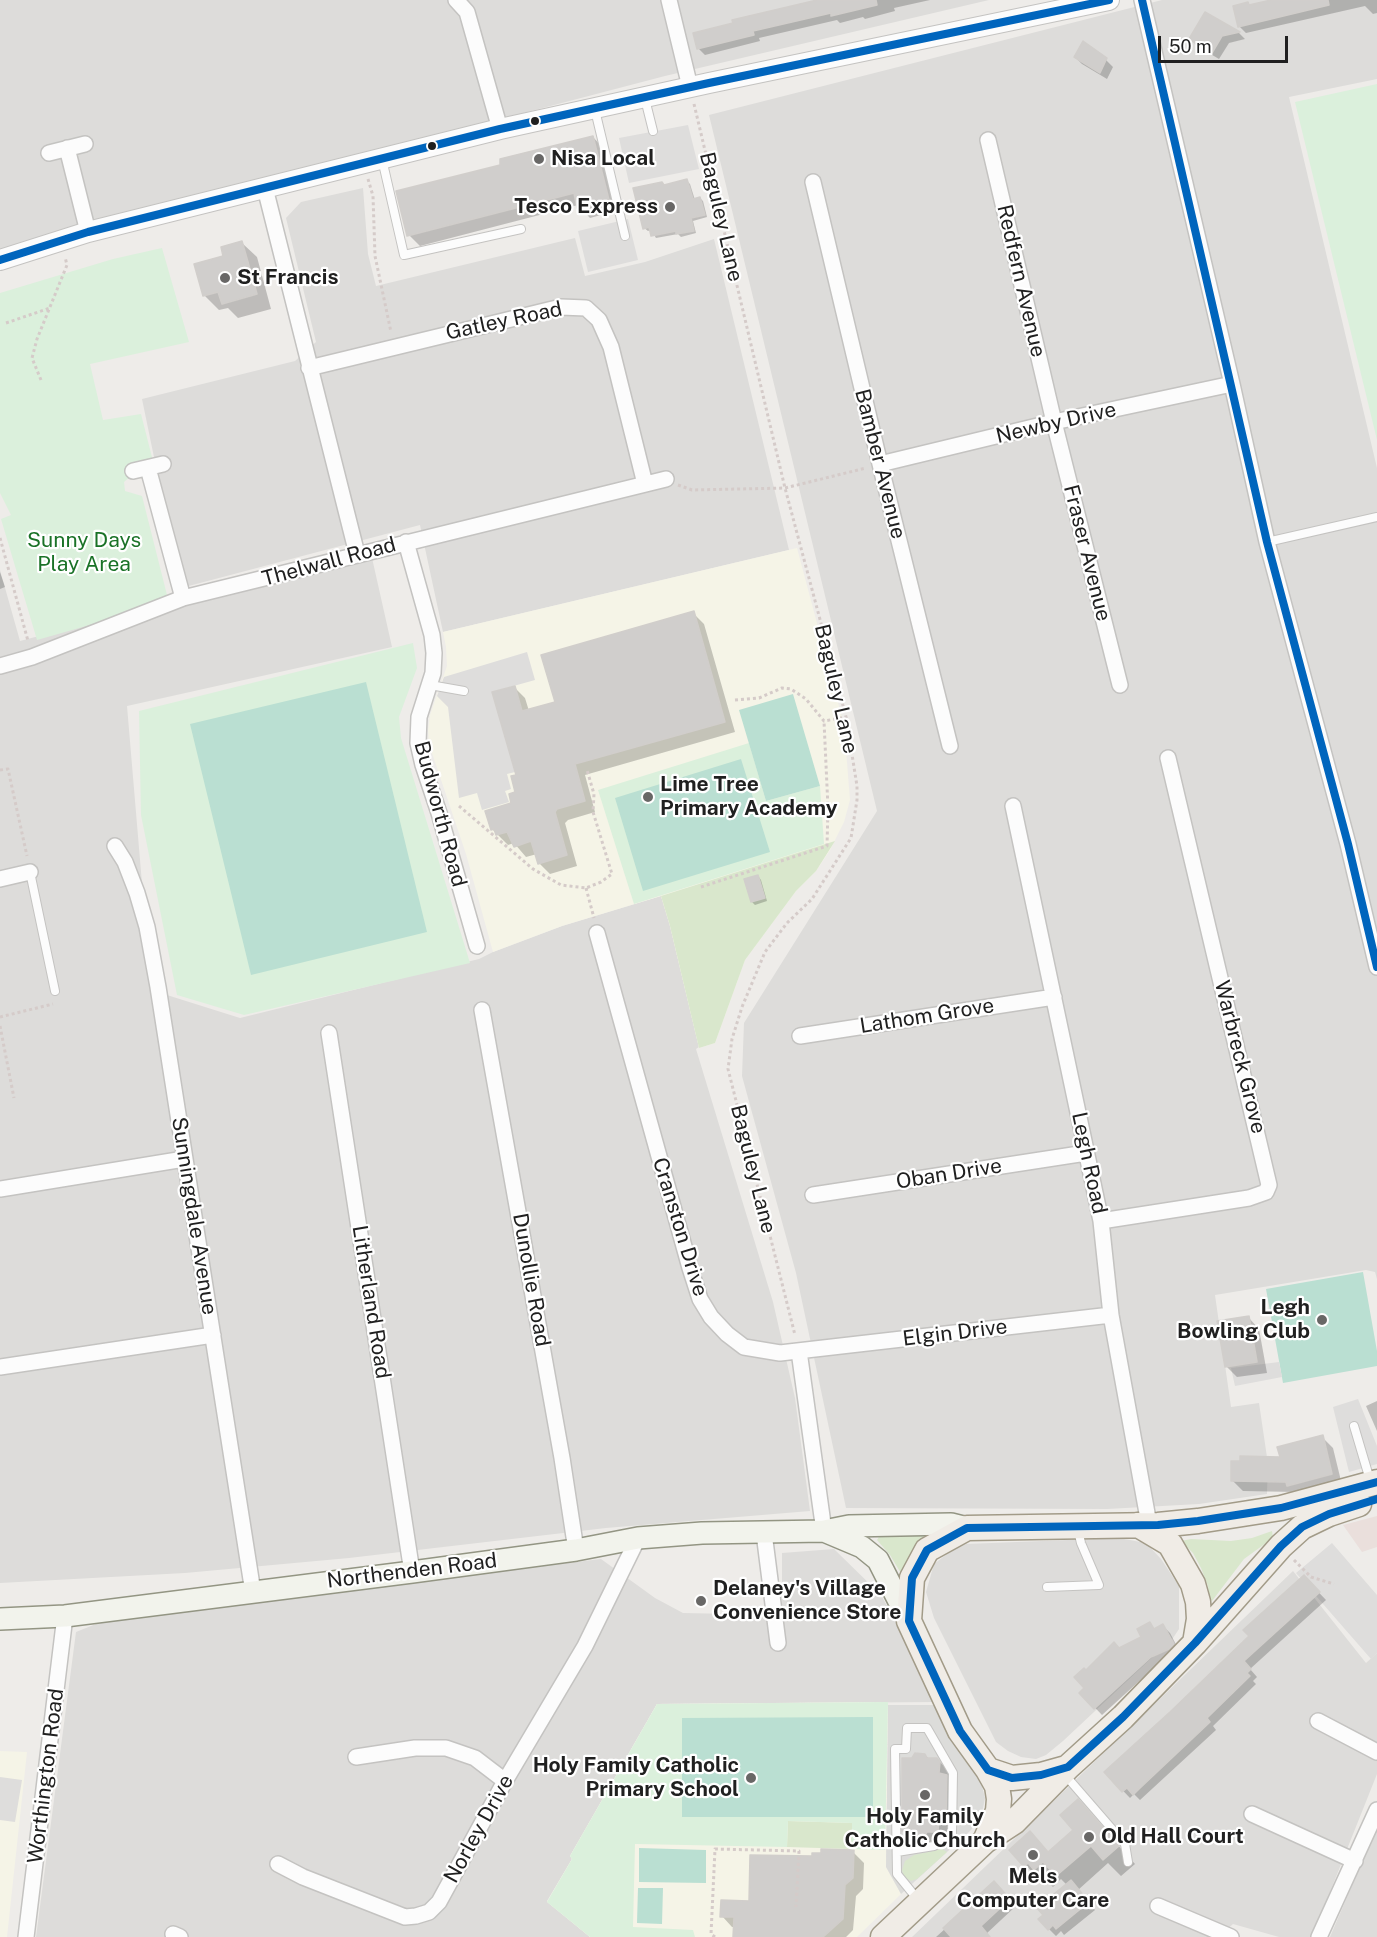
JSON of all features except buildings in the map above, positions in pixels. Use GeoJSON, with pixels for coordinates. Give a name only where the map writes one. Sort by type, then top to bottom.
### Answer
{"type":"FeatureCollection","features":[{"type":"Feature","properties":{"kind":"main road","name":"Northenden Road"},"geometry":{"type":"LineString","coordinates":[[0,1619],[65,1616],[412,1572],[576,1550],[638,1538],[702,1533],[824,1531],[849,1526],[951,1524],[967,1528],[1198,1521],[1375,1488]]}},
{"type":"Feature","properties":{"kind":"main road"},"geometry":{"type":"LineString","coordinates":[[883,1937],[986,1841],[1014,1822],[1065,1770],[1123,1717],[1195,1643],[1281,1546],[1302,1527],[1375,1488]]}},
{"type":"Feature","properties":{"kind":"main road"},"geometry":{"type":"LineString","coordinates":[[1143,1524],[1170,1544],[1193,1584],[1198,1602],[1199,1619],[1195,1643]]}},
{"type":"Feature","properties":{"kind":"main road"},"geometry":{"type":"LineString","coordinates":[[967,1528],[927,1550],[912,1578],[909,1621],[960,1731],[997,1786],[998,1811],[986,1841]]}},
{"type":"Feature","properties":{"kind":"main road","name":"Northenden Road"},"geometry":{"type":"LineString","coordinates":[[824,1531],[862,1547],[878,1560],[909,1621]]}},
{"type":"Feature","properties":{"kind":"main road"},"geometry":{"type":"LineString","coordinates":[[988,1770],[1012,1778],[1065,1770]]}},
{"type":"Feature","properties":{"kind":"street"},"geometry":{"type":"LineString","coordinates":[[456,0],[467,12],[500,129]]}},
{"type":"Feature","properties":{"kind":"street"},"geometry":{"type":"LineString","coordinates":[[669,0],[690,87]]}},
{"type":"Feature","properties":{"kind":"street"},"geometry":{"type":"LineString","coordinates":[[0,260],[88,232],[500,129],[1110,0]]}},
{"type":"Feature","properties":{"kind":"street"},"geometry":{"type":"LineString","coordinates":[[1142,0],[1268,542],[1348,844],[1377,967]]}},
{"type":"Feature","properties":{"kind":"street","name":"Redfern Avenue"},"geometry":{"type":"LineString","coordinates":[[988,140],[1054,422]]}},
{"type":"Feature","properties":{"kind":"street"},"geometry":{"type":"LineString","coordinates":[[49,153],[85,144]]}},
{"type":"Feature","properties":{"kind":"street"},"geometry":{"type":"LineString","coordinates":[[67,148],[88,232]]}},
{"type":"Feature","properties":{"kind":"street","name":"Bamber Avenue"},"geometry":{"type":"LineString","coordinates":[[813,182],[950,746]]}},
{"type":"Feature","properties":{"kind":"street"},"geometry":{"type":"LineString","coordinates":[[265,188],[357,554]]}},
{"type":"Feature","properties":{"kind":"street","name":"Gatley Road"},"geometry":{"type":"LineString","coordinates":[[309,368],[561,307],[586,308],[599,320],[611,347],[645,484]]}},
{"type":"Feature","properties":{"kind":"street","name":"Newby Drive"},"geometry":{"type":"LineString","coordinates":[[880,464],[1054,422],[1232,384]]}},
{"type":"Feature","properties":{"kind":"street","name":"Fraser Avenue"},"geometry":{"type":"LineString","coordinates":[[1054,422],[1120,685]]}},
{"type":"Feature","properties":{"kind":"street"},"geometry":{"type":"LineString","coordinates":[[163,464],[141,470],[183,598]]}},
{"type":"Feature","properties":{"kind":"street","name":"Thelwall Road"},"geometry":{"type":"LineString","coordinates":[[0,666],[32,657],[183,598],[666,479]]}},
{"type":"Feature","properties":{"kind":"street","name":"Budworth Road"},"geometry":{"type":"LineString","coordinates":[[406,542],[432,635],[433,673],[419,717],[418,744],[477,946]]}},
{"type":"Feature","properties":{"kind":"street","name":"Warbreck Grove"},"geometry":{"type":"LineString","coordinates":[[1101,1221],[1249,1198],[1266,1192],[1269,1185],[1168,758]]}},
{"type":"Feature","properties":{"kind":"street","name":"Legh Road"},"geometry":{"type":"LineString","coordinates":[[1013,806],[1101,1221],[1111,1315],[1143,1524]]}},
{"type":"Feature","properties":{"kind":"street","name":"Sunningdale Avenue"},"geometry":{"type":"LineString","coordinates":[[115,846],[125,862],[147,927],[253,1592]]}},
{"type":"Feature","properties":{"kind":"street"},"geometry":{"type":"LineString","coordinates":[[0,879],[30,872]]}},
{"type":"Feature","properties":{"kind":"street","name":"Cranston Drive"},"geometry":{"type":"LineString","coordinates":[[597,933],[700,1299],[711,1317],[727,1334],[744,1347],[780,1353],[799,1351]]}},
{"type":"Feature","properties":{"kind":"street","name":"Lathom Grove"},"geometry":{"type":"LineString","coordinates":[[800,1036],[1054,997]]}},
{"type":"Feature","properties":{"kind":"street","name":"Dunollie Road"},"geometry":{"type":"LineString","coordinates":[[482,1010],[562,1458],[576,1550]]}},
{"type":"Feature","properties":{"kind":"street","name":"Litherland Road"},"geometry":{"type":"LineString","coordinates":[[329,1033],[412,1572]]}},
{"type":"Feature","properties":{"kind":"street","name":"Oban Drive"},"geometry":{"type":"LineString","coordinates":[[813,1195],[1086,1153]]}},
{"type":"Feature","properties":{"kind":"street"},"geometry":{"type":"LineString","coordinates":[[0,1189],[184,1159]]}},
{"type":"Feature","properties":{"kind":"street","name":"Elgin Drive"},"geometry":{"type":"LineString","coordinates":[[799,1351],[1111,1315]]}},
{"type":"Feature","properties":{"kind":"street"},"geometry":{"type":"LineString","coordinates":[[0,1367],[213,1335]]}},
{"type":"Feature","properties":{"kind":"street"},"geometry":{"type":"LineString","coordinates":[[799,1351],[824,1531]]}},
{"type":"Feature","properties":{"kind":"street"},"geometry":{"type":"LineString","coordinates":[[764,1533],[778,1644]]}},
{"type":"Feature","properties":{"kind":"street","name":"Norley Drive"},"geometry":{"type":"LineString","coordinates":[[278,1864],[303,1877],[398,1914],[416,1916],[429,1912],[439,1902],[505,1781],[585,1646],[638,1538]]}},
{"type":"Feature","properties":{"kind":"street","name":"Worthington Road"},"geometry":{"type":"LineString","coordinates":[[26,1937],[65,1616]]}},
{"type":"Feature","properties":{"kind":"street"},"geometry":{"type":"LineString","coordinates":[[1318,1721],[1377,1752]]}},
{"type":"Feature","properties":{"kind":"street"},"geometry":{"type":"LineString","coordinates":[[356,1757],[415,1748],[446,1748],[475,1758],[505,1781]]}},
{"type":"Feature","properties":{"kind":"street"},"geometry":{"type":"LineString","coordinates":[[1319,1937],[1377,1810]]}},
{"type":"Feature","properties":{"kind":"street"},"geometry":{"type":"LineString","coordinates":[[1252,1814],[1354,1861]]}},
{"type":"Feature","properties":{"kind":"street"},"geometry":{"type":"LineString","coordinates":[[1158,1906],[1231,1937]]}},
{"type":"Feature","properties":{"kind":"lane"},"geometry":{"type":"LineString","coordinates":[[645,97],[653,131]]}},
{"type":"Feature","properties":{"kind":"lane"},"geometry":{"type":"LineString","coordinates":[[595,108],[625,236]]}},
{"type":"Feature","properties":{"kind":"lane"},"geometry":{"type":"LineString","coordinates":[[382,158],[404,255],[521,229]]}},
{"type":"Feature","properties":{"kind":"lane"},"geometry":{"type":"LineString","coordinates":[[1268,542],[1377,517]]}},
{"type":"Feature","properties":{"kind":"lane"},"geometry":{"type":"LineString","coordinates":[[430,685],[464,691]]}},
{"type":"Feature","properties":{"kind":"lane"},"geometry":{"type":"LineString","coordinates":[[30,872],[55,992]]}},
{"type":"Feature","properties":{"kind":"lane"},"geometry":{"type":"LineString","coordinates":[[1354,1426],[1375,1488]]}},
{"type":"Feature","properties":{"kind":"lane"},"geometry":{"type":"LineString","coordinates":[[1047,1587],[1099,1584],[1081,1543],[1077,1525]]}},
{"type":"Feature","properties":{"kind":"lane"},"geometry":{"type":"LineString","coordinates":[[897,1852],[934,1846],[952,1834],[953,1773],[927,1728],[907,1728],[906,1749],[895,1749],[897,1874],[920,1902]]}},
{"type":"Feature","properties":{"kind":"lane"},"geometry":{"type":"LineString","coordinates":[[1065,1770],[1125,1844],[1128,1862]]}},
{"type":"Feature","properties":{"kind":"path","name":"Baguley Lane"},"geometry":{"type":"LineString","coordinates":[[690,87],[785,488],[846,717],[857,786],[851,838],[812,899],[787,922],[765,952],[742,1007],[732,1039],[728,1069],[799,1351]]}},
{"type":"Feature","properties":{"kind":"path"},"geometry":{"type":"LineString","coordinates":[[373,196],[375,256],[394,346]]}},
{"type":"Feature","properties":{"kind":"path"},"geometry":{"type":"LineString","coordinates":[[41,380],[32,358],[68,265],[61,241]]}},
{"type":"Feature","properties":{"kind":"path"},"geometry":{"type":"LineString","coordinates":[[6,323],[50,308]]}},
{"type":"Feature","properties":{"kind":"path"},"geometry":{"type":"LineString","coordinates":[[666,479],[692,490],[785,488],[880,464]]}},
{"type":"Feature","properties":{"kind":"path"},"geometry":{"type":"LineString","coordinates":[[0,538],[32,657]]}},
{"type":"Feature","properties":{"kind":"path"},"geometry":{"type":"LineString","coordinates":[[700,886],[827,846],[828,808],[824,721],[806,699],[791,689],[782,688],[771,694],[747,700],[735,700]]}},
{"type":"Feature","properties":{"kind":"path"},"geometry":{"type":"LineString","coordinates":[[824,721],[846,717]]}},
{"type":"Feature","properties":{"kind":"path"},"geometry":{"type":"LineString","coordinates":[[0,770],[8,769],[30,872]]}},
{"type":"Feature","properties":{"kind":"path"},"geometry":{"type":"LineString","coordinates":[[459,806],[533,870],[561,885],[586,888],[601,882],[612,874],[593,812],[594,794],[587,770]]}},
{"type":"Feature","properties":{"kind":"path"},"geometry":{"type":"LineString","coordinates":[[586,888],[597,933]]}},
{"type":"Feature","properties":{"kind":"path"},"geometry":{"type":"LineString","coordinates":[[0,1017],[58,1003],[55,992]]}},
{"type":"Feature","properties":{"kind":"path"},"geometry":{"type":"LineString","coordinates":[[0,1026],[14,1098]]}},
{"type":"Feature","properties":{"kind":"path"},"geometry":{"type":"LineString","coordinates":[[1281,1546],[1311,1577],[1334,1584]]}},
{"type":"Feature","properties":{"kind":"path"},"geometry":{"type":"LineString","coordinates":[[713,1936],[715,1849],[799,1851],[796,1907]]}},
{"type":"Feature","properties":{"kind":"shaded area"},"geometry":{"type":"Polygon","coordinates":[[[0,0],[989,0],[665,76],[0,250],[0,0]]]}},
{"type":"Feature","properties":{"kind":"shaded area"},"geometry":{"type":"Polygon","coordinates":[[[1162,0],[1377,0],[1377,79],[1289,97],[1377,468],[1377,1279],[1375,1272],[1366,1270],[1215,1295],[1231,1407],[1259,1403],[1268,1464],[1267,1494],[1199,1504],[1107,1509],[846,1508],[796,1273],[742,1076],[744,1023],[877,811],[709,115],[1162,0]]]}},
{"type":"Feature","properties":{"kind":"shaded area"},"geometry":{"type":"Polygon","coordinates":[[[688,125],[699,169],[629,183],[619,138],[688,125]]]}},
{"type":"Feature","properties":{"kind":"shaded area"},"geometry":{"type":"Polygon","coordinates":[[[363,188],[368,254],[376,286],[575,238],[585,276],[645,262],[714,239],[789,550],[443,632],[420,525],[181,588],[142,399],[295,361],[316,342],[286,218],[301,202],[363,188]]]}},
{"type":"Feature","properties":{"kind":"shaded area"},"geometry":{"type":"Polygon","coordinates":[[[628,219],[638,260],[588,272],[578,231],[628,219]]]}},
{"type":"Feature","properties":{"kind":"shaded area","name":"Lime Tree Primary Academy"},"geometry":{"type":"Polygon","coordinates":[[[797,548],[844,725],[850,800],[844,822],[830,850],[816,871],[796,891],[745,960],[715,1043],[699,1048],[661,896],[562,926],[493,952],[466,854],[429,744],[430,715],[447,666],[443,632],[797,548]]]}},
{"type":"Feature","properties":{"kind":"shaded area"},"geometry":{"type":"Polygon","coordinates":[[[370,549],[392,647],[127,706],[151,990],[240,1018],[479,959],[562,926],[661,896],[699,1047],[696,1049],[773,1302],[795,1398],[810,1511],[606,1528],[349,1558],[185,1573],[0,1583],[0,570],[20,641],[370,549]]]}},
{"type":"Feature","properties":{"kind":"shaded area"},"geometry":{"type":"Polygon","coordinates":[[[527,652],[535,680],[492,692],[515,772],[507,774],[511,789],[505,791],[509,802],[482,810],[477,793],[459,798],[448,707],[437,696],[444,677],[527,652]]]}},
{"type":"Feature","properties":{"kind":"shaded area"},"geometry":{"type":"Polygon","coordinates":[[[1279,1362],[1282,1377],[1235,1386],[1231,1368],[1279,1362]]]}},
{"type":"Feature","properties":{"kind":"shaded area"},"geometry":{"type":"Polygon","coordinates":[[[1358,1399],[1377,1446],[1377,1464],[1349,1472],[1333,1407],[1358,1399]]]}},
{"type":"Feature","properties":{"kind":"shaded area"},"geometry":{"type":"Polygon","coordinates":[[[1377,1516],[1377,1547],[1362,1552],[1343,1525],[1377,1516]]]}},
{"type":"Feature","properties":{"kind":"shaded area"},"geometry":{"type":"Polygon","coordinates":[[[1119,1538],[1146,1543],[1161,1559],[1179,1586],[1179,1629],[1173,1638],[1046,1755],[1036,1759],[1021,1757],[1008,1751],[996,1742],[934,1618],[926,1592],[934,1564],[951,1551],[966,1544],[1119,1538]]]}},
{"type":"Feature","properties":{"kind":"shaded area"},"geometry":{"type":"Polygon","coordinates":[[[1332,1543],[1377,1595],[1377,1653],[1371,1659],[1296,1573],[1332,1543]]]}},
{"type":"Feature","properties":{"kind":"shaded area"},"geometry":{"type":"Polygon","coordinates":[[[834,1549],[881,1595],[940,1702],[657,1704],[570,1856],[572,1859],[547,1901],[590,1937],[36,1937],[76,1632],[111,1618],[601,1559],[655,1598],[683,1613],[782,1615],[782,1553],[834,1549]]]}},
{"type":"Feature","properties":{"kind":"shaded area"},"geometry":{"type":"Polygon","coordinates":[[[1293,1571],[1366,1663],[1377,1653],[1377,1774],[1312,1937],[1279,1937],[1233,1924],[1219,1937],[912,1937],[1293,1571]]]}},
{"type":"Feature","properties":{"kind":"shaded area","name":"Holy Family Catholic Primary School"},"geometry":{"type":"Polygon","coordinates":[[[888,1702],[886,1867],[901,1894],[857,1937],[590,1937],[547,1902],[572,1859],[570,1856],[657,1704],[888,1702]]]}},
{"type":"Feature","properties":{"kind":"shaded area"},"geometry":{"type":"Polygon","coordinates":[[[888,1705],[941,1705],[980,1778],[985,1798],[982,1813],[971,1830],[901,1894],[886,1867],[888,1705]]]}},
{"type":"Feature","properties":{"kind":"shaded area"},"geometry":{"type":"Polygon","coordinates":[[[0,1751],[27,1752],[7,1937],[0,1937],[0,1751]]]}},
{"type":"Feature","properties":{"kind":"shaded area"},"geometry":{"type":"Polygon","coordinates":[[[0,1777],[22,1780],[15,1822],[0,1820],[0,1777]]]}},
{"type":"Feature","properties":{"kind":"shaded area"},"geometry":{"type":"Polygon","coordinates":[[[1377,1827],[1377,1937],[1330,1937],[1377,1827]]]}},
{"type":"Feature","properties":{"kind":"green space"},"geometry":{"type":"Polygon","coordinates":[[[1377,84],[1377,440],[1295,102],[1377,84]]]}},
{"type":"Feature","properties":{"kind":"green space","name":"Sunny Days Play Area"},"geometry":{"type":"Polygon","coordinates":[[[162,248],[189,342],[90,364],[103,420],[141,414],[155,469],[132,475],[124,482],[125,491],[142,496],[167,595],[165,601],[160,605],[37,640],[1,519],[11,515],[0,493],[0,293],[113,259],[162,248]]]}},
{"type":"Feature","properties":{"kind":"green space"},"geometry":{"type":"Polygon","coordinates":[[[413,643],[417,668],[399,717],[401,738],[470,963],[244,1015],[177,995],[141,815],[139,711],[413,643]]]}},
{"type":"Feature","properties":{"kind":"green space"},"geometry":{"type":"Polygon","coordinates":[[[366,682],[427,932],[251,975],[190,724],[366,682]]]}},
{"type":"Feature","properties":{"kind":"green space"},"geometry":{"type":"Polygon","coordinates":[[[793,694],[820,786],[766,801],[739,710],[793,694]]]}},
{"type":"Feature","properties":{"kind":"green space"},"geometry":{"type":"Polygon","coordinates":[[[749,743],[766,801],[820,786],[824,844],[634,904],[598,790],[749,743]]]}},
{"type":"Feature","properties":{"kind":"green space"},"geometry":{"type":"Polygon","coordinates":[[[741,759],[770,852],[643,891],[615,798],[741,759]]]}},
{"type":"Feature","properties":{"kind":"green space"},"geometry":{"type":"Polygon","coordinates":[[[835,841],[816,871],[796,891],[745,960],[715,1043],[699,1048],[661,896],[835,841]]]}},
{"type":"Feature","properties":{"kind":"green space","name":"Legh Bowling Club"},"geometry":{"type":"Polygon","coordinates":[[[1363,1272],[1377,1351],[1377,1366],[1283,1383],[1266,1289],[1363,1272]]]}},
{"type":"Feature","properties":{"kind":"green space"},"geometry":{"type":"Polygon","coordinates":[[[1272,1531],[1273,1538],[1244,1559],[1212,1601],[1209,1598],[1208,1586],[1201,1568],[1193,1553],[1181,1541],[1191,1539],[1231,1541],[1252,1538],[1272,1531]]]}},
{"type":"Feature","properties":{"kind":"green space"},"geometry":{"type":"Polygon","coordinates":[[[927,1534],[911,1555],[902,1575],[890,1555],[877,1540],[880,1535],[927,1534]]]}},
{"type":"Feature","properties":{"kind":"green space","name":"Holy Family Catholic Primary School"},"geometry":{"type":"Polygon","coordinates":[[[888,1702],[885,1850],[852,1849],[852,1823],[788,1821],[787,1847],[635,1844],[633,1927],[693,1930],[695,1937],[590,1937],[547,1902],[572,1859],[570,1856],[657,1704],[888,1702]]]}},
{"type":"Feature","properties":{"kind":"green space"},"geometry":{"type":"Polygon","coordinates":[[[873,1717],[873,1817],[682,1817],[682,1718],[873,1717]]]}},
{"type":"Feature","properties":{"kind":"green space"},"geometry":{"type":"Polygon","coordinates":[[[788,1821],[853,1823],[852,1849],[787,1847],[788,1821]]]}},
{"type":"Feature","properties":{"kind":"green space"},"geometry":{"type":"Polygon","coordinates":[[[639,1848],[706,1850],[706,1883],[639,1882],[639,1848]]]}},
{"type":"Feature","properties":{"kind":"green space"},"geometry":{"type":"Polygon","coordinates":[[[942,1849],[947,1852],[917,1879],[911,1881],[904,1877],[902,1870],[905,1861],[914,1855],[942,1849]]]}},
{"type":"Feature","properties":{"kind":"green space"},"geometry":{"type":"Polygon","coordinates":[[[638,1888],[663,1888],[662,1924],[637,1923],[638,1888]]]}},
{"type":"Feature","properties":{"kind":"transit line"},"geometry":{"type":"LineString","coordinates":[[0,260],[88,232],[500,129],[1109,0]]}},
{"type":"Feature","properties":{"kind":"transit line"},"geometry":{"type":"LineString","coordinates":[[1142,0],[1267,542],[1348,844],[1377,967]]}},
{"type":"Feature","properties":{"kind":"transit line"},"geometry":{"type":"LineString","coordinates":[[1377,1482],[1281,1508],[1198,1521],[1158,1525],[967,1528],[927,1550],[912,1578],[909,1621],[960,1731],[988,1770],[1012,1778],[1041,1775],[1068,1767],[1123,1717],[1195,1643],[1281,1546],[1302,1527],[1329,1514],[1377,1499]]}},
{"type":"Feature","properties":{"kind":"place","name":"Nisa Local"},"geometry":{"type":"Point","coordinates":[539,159]}},
{"type":"Feature","properties":{"kind":"place","name":"Tesco Express"},"geometry":{"type":"Point","coordinates":[670,207]}},
{"type":"Feature","properties":{"kind":"place","name":"St Francis"},"geometry":{"type":"Point","coordinates":[225,278]}},
{"type":"Feature","properties":{"kind":"place","name":"Lime Tree Primary Academy"},"geometry":{"type":"Point","coordinates":[648,797]}},
{"type":"Feature","properties":{"kind":"place","name":"Legh Bowling Club"},"geometry":{"type":"Point","coordinates":[1322,1320]}},
{"type":"Feature","properties":{"kind":"place","name":"Delaney's Village Convenience Store"},"geometry":{"type":"Point","coordinates":[701,1601]}},
{"type":"Feature","properties":{"kind":"place","name":"Holy Family Catholic Primary School"},"geometry":{"type":"Point","coordinates":[751,1778]}},
{"type":"Feature","properties":{"kind":"place","name":"Holy Family Catholic Church"},"geometry":{"type":"Point","coordinates":[925,1795]}},
{"type":"Feature","properties":{"kind":"place","name":"Old Hall Court"},"geometry":{"type":"Point","coordinates":[1089,1837]}},
{"type":"Feature","properties":{"kind":"place","name":"Mels Computer Care"},"geometry":{"type":"Point","coordinates":[1033,1855]}}]}
